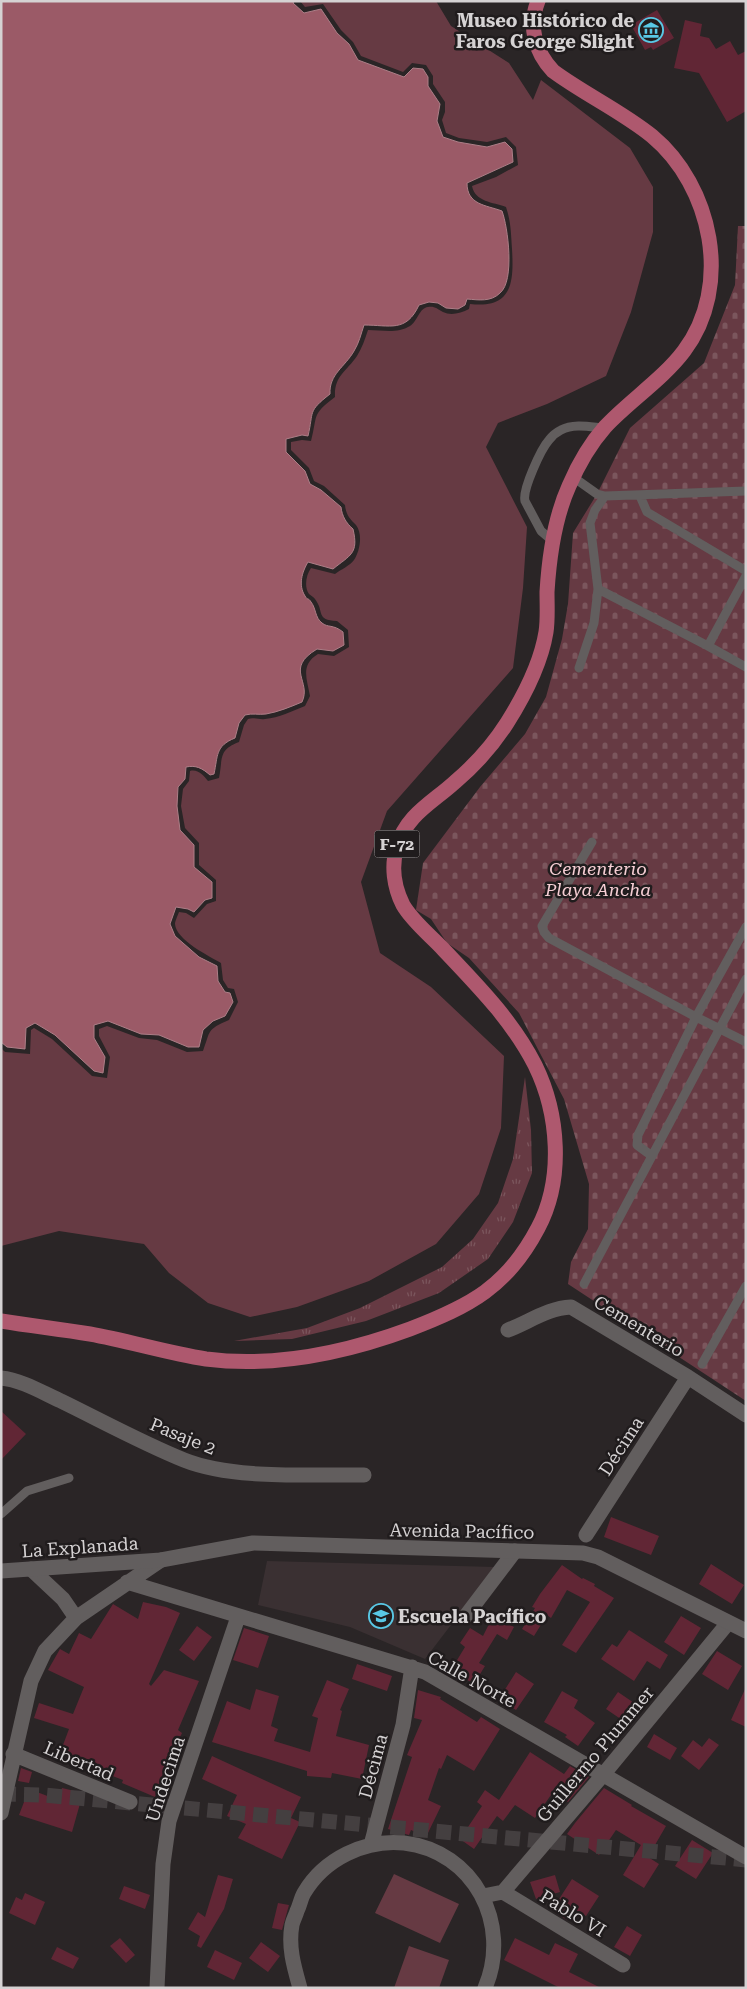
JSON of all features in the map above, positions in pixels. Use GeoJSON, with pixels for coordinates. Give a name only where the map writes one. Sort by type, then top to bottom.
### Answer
{"type":"FeatureCollection","features":[{"type":"Feature","properties":{"kind":"main road","name":"F-72"},"geometry":{"type":"LineString","coordinates":[[1,1321],[94,1335],[146,1348],[213,1360],[281,1361],[316,1356],[392,1336],[470,1304],[493,1287],[513,1268],[535,1235],[546,1214],[554,1186],[554,1132],[546,1093],[538,1071],[499,1009],[408,913],[398,891],[394,868],[397,844],[408,823],[424,806],[454,784],[473,766],[499,734],[523,694],[536,665],[546,635],[547,590],[560,505],[572,477],[604,428],[684,352],[704,310],[710,284],[711,258],[706,221],[691,184],[668,152],[639,126],[571,84],[547,65],[538,49],[533,29],[538,1]]}},
{"type":"Feature","properties":{"kind":"street","name":"Cementerio"},"geometry":{"type":"LineString","coordinates":[[508,1330],[557,1307],[571,1307],[688,1377],[746,1415]]}},
{"type":"Feature","properties":{"kind":"street","name":"Décima"},"geometry":{"type":"LineString","coordinates":[[586,1535],[688,1377]]}},
{"type":"Feature","properties":{"kind":"street","name":"Pasaje 2"},"geometry":{"type":"LineString","coordinates":[[1,1378],[10,1379],[42,1392],[185,1460],[214,1469],[252,1473],[364,1475]]}},
{"type":"Feature","properties":{"kind":"street","name":"Avenida Pacífico"},"geometry":{"type":"LineString","coordinates":[[161,1560],[253,1544],[584,1553],[598,1557],[746,1631]]}},
{"type":"Feature","properties":{"kind":"street"},"geometry":{"type":"LineString","coordinates":[[465,1617],[515,1551]]}},
{"type":"Feature","properties":{"kind":"street","name":"La Explanada"},"geometry":{"type":"LineString","coordinates":[[1,1571],[161,1560]]}},
{"type":"Feature","properties":{"kind":"street"},"geometry":{"type":"LineString","coordinates":[[1,1813],[31,1681],[45,1652],[76,1618],[161,1560]]}},
{"type":"Feature","properties":{"kind":"street"},"geometry":{"type":"LineString","coordinates":[[31,1569],[63,1599],[76,1618]]}},
{"type":"Feature","properties":{"kind":"street","name":"Calle Norte"},"geometry":{"type":"LineString","coordinates":[[127,1582],[425,1672],[602,1776],[746,1857]]}},
{"type":"Feature","properties":{"kind":"street","name":"Undecima"},"geometry":{"type":"LineString","coordinates":[[157,1988],[163,1864],[169,1821],[238,1617]]}},
{"type":"Feature","properties":{"kind":"street","name":"Guillermo Plummer"},"geometry":{"type":"LineString","coordinates":[[503,1892],[602,1776],[728,1622]]}},
{"type":"Feature","properties":{"kind":"street","name":"Décima"},"geometry":{"type":"LineString","coordinates":[[371,1845],[403,1725],[412,1667]]}},
{"type":"Feature","properties":{"kind":"street","name":"Libertad"},"geometry":{"type":"LineString","coordinates":[[13,1754],[130,1802]]}},
{"type":"Feature","properties":{"kind":"street"},"geometry":{"type":"LineString","coordinates":[[300,1988],[291,1957],[292,1924],[304,1893],[322,1871],[344,1854],[371,1845],[404,1843],[436,1852],[463,1870],[483,1896],[491,1918],[495,1941],[493,1964],[487,1987]]}},
{"type":"Feature","properties":{"kind":"street"},"geometry":{"type":"LineString","coordinates":[[483,1896],[503,1892]]}},
{"type":"Feature","properties":{"kind":"street","name":"Pablo VI"},"geometry":{"type":"LineString","coordinates":[[503,1892],[623,1965]]}},
{"type":"Feature","properties":{"kind":"lane"},"geometry":{"type":"LineString","coordinates":[[554,542],[541,530],[534,520],[524,497],[533,470],[548,441],[562,429],[574,426],[604,428]]}},
{"type":"Feature","properties":{"kind":"lane"},"geometry":{"type":"LineString","coordinates":[[572,477],[597,494],[605,496],[746,491]]}},
{"type":"Feature","properties":{"kind":"lane"},"geometry":{"type":"LineString","coordinates":[[579,668],[594,623],[598,589],[590,523],[595,510],[605,496]]}},
{"type":"Feature","properties":{"kind":"lane"},"geometry":{"type":"LineString","coordinates":[[640,496],[647,512],[746,571]]}},
{"type":"Feature","properties":{"kind":"lane"},"geometry":{"type":"LineString","coordinates":[[708,646],[746,576]]}},
{"type":"Feature","properties":{"kind":"lane"},"geometry":{"type":"LineString","coordinates":[[598,589],[746,667]]}},
{"type":"Feature","properties":{"kind":"lane"},"geometry":{"type":"LineString","coordinates":[[592,842],[542,926],[544,932],[549,938],[746,1042]]}},
{"type":"Feature","properties":{"kind":"lane"},"geometry":{"type":"LineString","coordinates":[[652,1156],[637,1145],[638,1135],[696,1017],[746,927]]}},
{"type":"Feature","properties":{"kind":"lane"},"geometry":{"type":"LineString","coordinates":[[584,1284],[746,979]]}},
{"type":"Feature","properties":{"kind":"lane"},"geometry":{"type":"LineString","coordinates":[[702,1364],[746,1286]]}},
{"type":"Feature","properties":{"kind":"lane"},"geometry":{"type":"LineString","coordinates":[[1,1514],[27,1491],[69,1478]]}},
{"type":"Feature","properties":{"kind":"shaded area"},"geometry":{"type":"Polygon","coordinates":[[[1,1],[294,1],[293,3],[304,13],[321,9],[337,33],[349,44],[358,60],[404,77],[413,68],[423,69],[428,77],[428,86],[440,104],[437,121],[443,137],[458,142],[487,147],[505,142],[512,149],[513,162],[467,183],[470,196],[474,200],[502,211],[509,254],[505,287],[493,298],[467,299],[465,305],[458,309],[446,308],[438,303],[429,302],[419,305],[409,320],[396,326],[364,325],[356,348],[332,381],[330,394],[313,412],[308,436],[302,435],[286,439],[286,452],[305,471],[310,484],[321,490],[341,507],[345,519],[353,529],[355,544],[352,553],[333,569],[308,562],[302,579],[303,592],[313,604],[318,618],[324,624],[343,632],[344,645],[333,651],[317,649],[307,656],[300,669],[304,688],[302,702],[271,713],[245,715],[239,723],[235,738],[224,744],[218,752],[214,774],[210,775],[196,767],[186,767],[185,779],[178,787],[177,806],[180,830],[194,845],[194,867],[212,882],[212,898],[205,900],[194,912],[176,907],[170,924],[175,936],[199,957],[217,966],[218,981],[225,992],[230,993],[233,1002],[225,1016],[213,1021],[203,1030],[199,1047],[188,1047],[159,1035],[141,1034],[108,1021],[94,1025],[94,1038],[105,1057],[103,1073],[94,1071],[55,1035],[35,1023],[26,1028],[25,1049],[7,1047],[1,1042],[1,1]]]}},
{"type":"Feature","properties":{"kind":"shaded area","name":"Escuela Pacífico"},"geometry":{"type":"Polygon","coordinates":[[[267,1561],[495,1567],[425,1659],[350,1627],[258,1605],[267,1561]]]}},
{"type":"Feature","properties":{"kind":"green space"},"geometry":{"type":"Polygon","coordinates":[[[300,1],[436,1],[451,26],[509,63],[533,100],[541,80],[630,148],[653,187],[653,232],[631,312],[606,376],[547,404],[498,423],[486,447],[527,527],[523,588],[513,668],[387,811],[361,882],[380,953],[431,987],[504,1056],[501,1128],[479,1194],[436,1244],[369,1281],[297,1307],[250,1317],[208,1303],[169,1273],[144,1244],[59,1231],[1,1246],[1,1048],[5,1052],[30,1054],[31,1030],[34,1028],[52,1039],[92,1076],[107,1078],[110,1057],[99,1036],[99,1029],[107,1026],[139,1038],[157,1040],[187,1052],[203,1051],[210,1031],[229,1020],[238,1002],[234,989],[228,988],[223,980],[221,963],[187,942],[177,930],[175,924],[179,912],[186,913],[194,918],[207,904],[216,901],[216,880],[199,865],[199,843],[185,828],[181,806],[183,789],[189,781],[190,771],[198,772],[208,781],[219,778],[224,752],[239,742],[244,725],[248,719],[275,717],[305,706],[310,696],[306,673],[312,658],[318,654],[334,656],[349,647],[348,630],[337,621],[323,617],[315,598],[307,591],[306,581],[311,568],[335,574],[354,560],[360,542],[358,529],[347,514],[345,505],[324,486],[314,481],[309,468],[291,450],[291,442],[311,441],[319,412],[335,397],[336,384],[357,356],[368,330],[400,330],[413,324],[423,310],[428,307],[434,307],[453,314],[469,309],[470,304],[495,302],[508,291],[511,283],[511,238],[506,207],[481,198],[472,186],[496,177],[518,165],[516,147],[506,137],[487,142],[459,138],[446,133],[442,120],[445,112],[445,102],[433,84],[433,76],[426,65],[412,63],[403,72],[361,56],[353,42],[341,30],[323,4],[305,7],[300,1]]]}},
{"type":"Feature","properties":{"kind":"green space","name":"Cementerio Playa Ancha"},"geometry":{"type":"Polygon","coordinates":[[[738,226],[746,226],[746,1401],[568,1284],[571,1262],[588,1229],[589,1184],[564,1099],[519,1013],[469,958],[447,943],[431,919],[416,910],[423,863],[480,787],[525,734],[546,697],[562,639],[568,604],[573,533],[597,494],[630,428],[704,363],[735,285],[738,226]]]}},
{"type":"Feature","properties":{"kind":"green space"},"geometry":{"type":"Polygon","coordinates":[[[525,1077],[531,1130],[532,1173],[513,1222],[488,1259],[439,1293],[366,1321],[292,1339],[234,1341],[307,1328],[360,1308],[442,1267],[473,1239],[498,1203],[513,1159],[525,1077]]]}},
{"type":"Feature","properties":{"kind":"green space"},"geometry":{"type":"Polygon","coordinates":[[[394,1874],[459,1904],[440,1943],[375,1913],[394,1874]]]}},
{"type":"Feature","properties":{"kind":"green space"},"geometry":{"type":"Polygon","coordinates":[[[409,1946],[449,1960],[439,1988],[394,1988],[409,1946]]]}},
{"type":"Feature","properties":{"kind":"building","name":"Museo Histórico de Faros George Slight"},"geometry":{"type":"Polygon","coordinates":[[[657,10],[674,38],[653,50],[651,47],[645,50],[631,25],[657,10]]]}},
{"type":"Feature","properties":{"kind":"building"},"geometry":{"type":"Polygon","coordinates":[[[685,20],[702,24],[700,36],[709,38],[716,49],[730,41],[738,55],[746,51],[746,111],[727,122],[699,73],[674,68],[685,20]]]}},
{"type":"Feature","properties":{"kind":"building"},"geometry":{"type":"Polygon","coordinates":[[[1,1411],[26,1434],[1,1460],[1,1411]]]}},
{"type":"Feature","properties":{"kind":"building"},"geometry":{"type":"Polygon","coordinates":[[[611,1517],[659,1536],[651,1555],[604,1537],[611,1517]]]}},
{"type":"Feature","properties":{"kind":"building"},"geometry":{"type":"Polygon","coordinates":[[[711,1564],[744,1585],[732,1604],[699,1584],[711,1564]]]}},
{"type":"Feature","properties":{"kind":"building"},"geometry":{"type":"Polygon","coordinates":[[[562,1565],[582,1579],[595,1584],[594,1586],[614,1598],[576,1653],[562,1645],[590,1602],[567,1590],[551,1618],[547,1615],[534,1636],[522,1629],[535,1608],[532,1607],[540,1594],[562,1565]]]}},
{"type":"Feature","properties":{"kind":"building"},"geometry":{"type":"Polygon","coordinates":[[[143,1602],[166,1607],[180,1613],[149,1684],[151,1686],[164,1670],[199,1681],[178,1730],[182,1733],[163,1773],[155,1797],[122,1783],[123,1780],[102,1772],[102,1769],[60,1753],[69,1729],[34,1718],[39,1703],[73,1714],[84,1687],[48,1670],[60,1649],[69,1654],[79,1633],[91,1639],[113,1604],[138,1619],[143,1602]]]}},
{"type":"Feature","properties":{"kind":"building"},"geometry":{"type":"Polygon","coordinates":[[[493,1616],[514,1627],[507,1640],[497,1634],[479,1663],[485,1666],[474,1684],[451,1670],[465,1647],[460,1643],[470,1628],[483,1636],[493,1616]]]}},
{"type":"Feature","properties":{"kind":"building"},"geometry":{"type":"Polygon","coordinates":[[[681,1616],[701,1628],[684,1655],[664,1642],[681,1616]]]}},
{"type":"Feature","properties":{"kind":"building"},"geometry":{"type":"Polygon","coordinates":[[[197,1626],[212,1637],[194,1661],[179,1650],[197,1626]]]}},
{"type":"Feature","properties":{"kind":"building"},"geometry":{"type":"Polygon","coordinates":[[[244,1628],[269,1636],[258,1668],[233,1660],[244,1628]]]}},
{"type":"Feature","properties":{"kind":"building"},"geometry":{"type":"Polygon","coordinates":[[[629,1630],[668,1655],[660,1669],[647,1661],[634,1681],[601,1659],[612,1644],[617,1647],[629,1630]]]}},
{"type":"Feature","properties":{"kind":"building"},"geometry":{"type":"Polygon","coordinates":[[[717,1651],[742,1666],[728,1690],[702,1674],[717,1651]]]}},
{"type":"Feature","properties":{"kind":"building"},"geometry":{"type":"Polygon","coordinates":[[[357,1664],[392,1676],[387,1691],[352,1679],[357,1664]]]}},
{"type":"Feature","properties":{"kind":"building"},"geometry":{"type":"Polygon","coordinates":[[[516,1672],[534,1684],[516,1710],[499,1699],[516,1672]]]}},
{"type":"Feature","properties":{"kind":"building"},"geometry":{"type":"Polygon","coordinates":[[[327,1680],[349,1689],[340,1710],[342,1711],[336,1736],[369,1745],[362,1779],[332,1773],[331,1778],[307,1776],[307,1771],[212,1742],[227,1701],[250,1710],[256,1689],[279,1696],[271,1726],[278,1729],[274,1741],[310,1752],[318,1718],[312,1716],[327,1680]]]}},
{"type":"Feature","properties":{"kind":"building"},"geometry":{"type":"Polygon","coordinates":[[[746,1687],[746,1727],[731,1720],[746,1687]]]}},
{"type":"Feature","properties":{"kind":"building"},"geometry":{"type":"Polygon","coordinates":[[[418,1690],[441,1697],[440,1699],[477,1722],[481,1717],[500,1729],[474,1771],[447,1755],[441,1769],[439,1768],[428,1800],[441,1806],[426,1837],[411,1830],[409,1835],[388,1829],[412,1757],[407,1755],[422,1720],[414,1718],[418,1690]]]}},
{"type":"Feature","properties":{"kind":"building"},"geometry":{"type":"Polygon","coordinates":[[[562,1691],[578,1700],[574,1708],[595,1723],[578,1746],[565,1737],[567,1735],[544,1722],[562,1691]]]}},
{"type":"Feature","properties":{"kind":"building"},"geometry":{"type":"Polygon","coordinates":[[[618,1692],[640,1707],[628,1724],[606,1709],[618,1692]]]}},
{"type":"Feature","properties":{"kind":"building"},"geometry":{"type":"Polygon","coordinates":[[[654,1734],[677,1748],[670,1760],[647,1747],[654,1734]]]}},
{"type":"Feature","properties":{"kind":"building"},"geometry":{"type":"Polygon","coordinates":[[[709,1738],[719,1745],[699,1770],[681,1756],[693,1740],[702,1747],[709,1738]]]}},
{"type":"Feature","properties":{"kind":"building"},"geometry":{"type":"Polygon","coordinates":[[[530,1752],[564,1774],[570,1766],[589,1777],[568,1802],[553,1792],[535,1818],[515,1805],[503,1821],[497,1816],[474,1849],[460,1839],[482,1806],[477,1802],[485,1790],[499,1800],[530,1752]]]}},
{"type":"Feature","properties":{"kind":"building"},"geometry":{"type":"Polygon","coordinates":[[[212,1756],[301,1797],[291,1818],[300,1822],[282,1859],[238,1838],[246,1824],[227,1816],[237,1795],[202,1779],[212,1756]]]}},
{"type":"Feature","properties":{"kind":"building"},"geometry":{"type":"Polygon","coordinates":[[[21,1768],[32,1772],[29,1783],[18,1781],[21,1768]]]}},
{"type":"Feature","properties":{"kind":"building"},"geometry":{"type":"Polygon","coordinates":[[[62,1788],[83,1793],[72,1832],[19,1815],[29,1789],[58,1800],[62,1788]]]}},
{"type":"Feature","properties":{"kind":"building"},"geometry":{"type":"Polygon","coordinates":[[[604,1788],[666,1826],[648,1857],[659,1864],[644,1888],[623,1875],[641,1845],[616,1830],[599,1855],[567,1834],[604,1788]]]}},
{"type":"Feature","properties":{"kind":"building"},"geometry":{"type":"Polygon","coordinates":[[[692,1840],[713,1853],[696,1879],[675,1866],[692,1840]]]}},
{"type":"Feature","properties":{"kind":"building"},"geometry":{"type":"Polygon","coordinates":[[[218,1875],[233,1879],[224,1909],[201,1948],[197,1946],[200,1936],[188,1929],[198,1912],[205,1917],[218,1875]]]}},
{"type":"Feature","properties":{"kind":"building"},"geometry":{"type":"Polygon","coordinates":[[[555,1875],[560,1892],[536,1899],[530,1882],[555,1875]]]}},
{"type":"Feature","properties":{"kind":"building"},"geometry":{"type":"Polygon","coordinates":[[[572,1879],[599,1896],[586,1916],[574,1909],[567,1920],[552,1910],[572,1879]]]}},
{"type":"Feature","properties":{"kind":"building"},"geometry":{"type":"Polygon","coordinates":[[[124,1886],[150,1895],[145,1909],[119,1899],[124,1886]]]}},
{"type":"Feature","properties":{"kind":"building"},"geometry":{"type":"Polygon","coordinates":[[[25,1893],[45,1902],[35,1925],[9,1913],[16,1897],[22,1900],[25,1893]]]}},
{"type":"Feature","properties":{"kind":"building"},"geometry":{"type":"Polygon","coordinates":[[[278,1903],[289,1905],[282,1930],[272,1928],[278,1903]]]}},
{"type":"Feature","properties":{"kind":"building"},"geometry":{"type":"Polygon","coordinates":[[[627,1926],[642,1935],[630,1956],[614,1947],[627,1926]]]}},
{"type":"Feature","properties":{"kind":"building"},"geometry":{"type":"Polygon","coordinates":[[[120,1938],[135,1955],[126,1963],[110,1946],[120,1938]]]}},
{"type":"Feature","properties":{"kind":"building"},"geometry":{"type":"Polygon","coordinates":[[[515,1938],[549,1955],[555,1943],[578,1954],[569,1972],[601,1988],[560,1988],[504,1960],[515,1938]]]}},
{"type":"Feature","properties":{"kind":"building"},"geometry":{"type":"Polygon","coordinates":[[[261,1942],[280,1956],[268,1972],[249,1958],[261,1942]]]}},
{"type":"Feature","properties":{"kind":"building"},"geometry":{"type":"Polygon","coordinates":[[[57,1947],[79,1958],[73,1969],[51,1959],[57,1947]]]}},
{"type":"Feature","properties":{"kind":"building"},"geometry":{"type":"Polygon","coordinates":[[[215,1950],[242,1963],[234,1980],[207,1967],[215,1950]]]}},
{"type":"Feature","properties":{"kind":"tunnel"},"geometry":{"type":"LineString","coordinates":[[1,1794],[44,1795],[746,1860]]}},
{"type":"Feature","properties":{"kind":"place","name":"Museo Histórico de Faros George Slight"},"geometry":{"type":"Point","coordinates":[651,30]}},
{"type":"Feature","properties":{"kind":"place","name":"Escuela Pacífico"},"geometry":{"type":"Point","coordinates":[381,1616]}}]}
